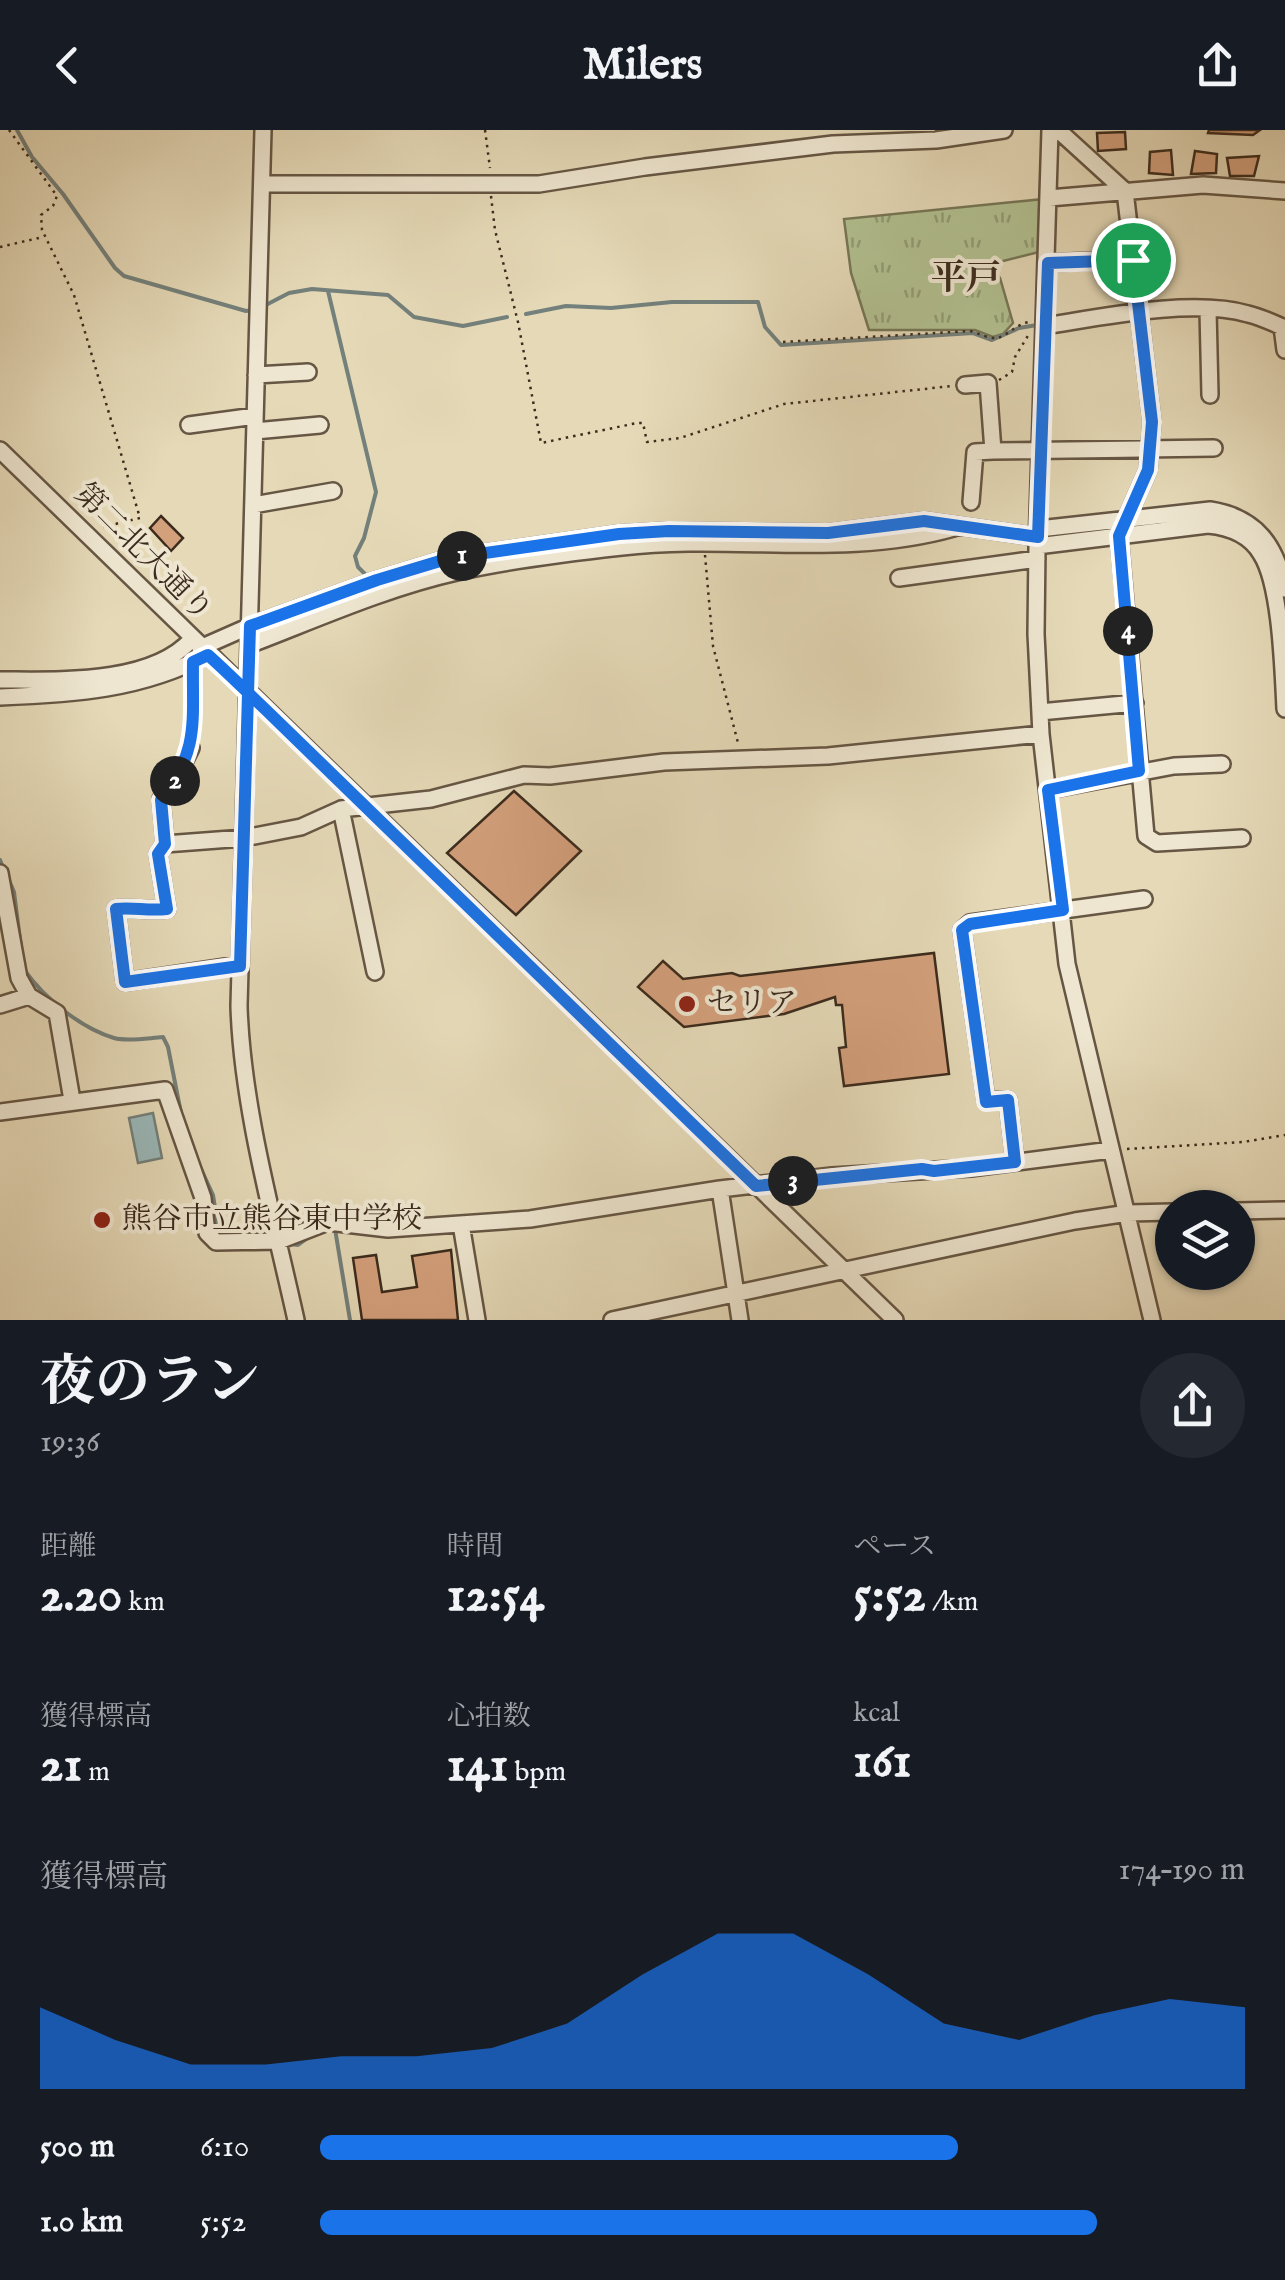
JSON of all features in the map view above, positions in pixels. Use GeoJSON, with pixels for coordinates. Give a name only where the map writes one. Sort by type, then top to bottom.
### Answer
{"type":"FeatureCollection","features":[{"type":"Feature","properties":{"kind":"street"},"geometry":{"type":"LineString","coordinates":[[264,130],[240,1032],[296,1320]]}},
{"type":"Feature","properties":{"kind":"street"},"geometry":{"type":"LineString","coordinates":[[262,184],[539,184],[832,137],[936,140],[1004,130]]}},
{"type":"Feature","properties":{"kind":"street"},"geometry":{"type":"LineString","coordinates":[[1050,130],[1038,543],[1041,734],[1066,964],[1152,1320]]}},
{"type":"Feature","properties":{"kind":"street"},"geometry":{"type":"LineString","coordinates":[[1058,130],[1125,191],[1140,311],[1152,422],[1148,470],[1119,536],[1146,836],[1157,843],[1242,838]]}},
{"type":"Feature","properties":{"kind":"street"},"geometry":{"type":"LineString","coordinates":[[1049,198],[1203,185],[1285,190]]}},
{"type":"Feature","properties":{"kind":"street"},"geometry":{"type":"LineString","coordinates":[[1048,263],[1133,260]]}},
{"type":"Feature","properties":{"kind":"street"},"geometry":{"type":"LineString","coordinates":[[1208,310],[1210,395]]}},
{"type":"Feature","properties":{"kind":"street"},"geometry":{"type":"LineString","coordinates":[[1045,323],[1140,311],[1245,312],[1283,327],[1285,350]]}},
{"type":"Feature","properties":{"kind":"street"},"geometry":{"type":"LineString","coordinates":[[256,375],[308,372]]}},
{"type":"Feature","properties":{"kind":"street"},"geometry":{"type":"LineString","coordinates":[[965,384],[988,383],[992,451]]}},
{"type":"Feature","properties":{"kind":"street"},"geometry":{"type":"LineString","coordinates":[[189,425],[320,425]]}},
{"type":"Feature","properties":{"kind":"street"},"geometry":{"type":"LineString","coordinates":[[972,502],[974,452],[1214,448]]}},
{"type":"Feature","properties":{"kind":"street","name":"第二北大通り"},"geometry":{"type":"LineString","coordinates":[[0,450],[91,538],[198,651],[248,693],[367,807],[895,1320]]}},
{"type":"Feature","properties":{"kind":"street"},"geometry":{"type":"LineString","coordinates":[[253,505],[334,491]]}},
{"type":"Feature","properties":{"kind":"street"},"geometry":{"type":"LineString","coordinates":[[899,578],[1128,518],[1210,510],[1228,513],[1258,529],[1280,565],[1285,589]]}},
{"type":"Feature","properties":{"kind":"street"},"geometry":{"type":"LineString","coordinates":[[249,645],[383,594],[454,572],[669,531],[828,533],[924,521],[1038,543],[1208,524],[1226,526],[1249,540],[1268,569],[1282,650],[1285,709]]}},
{"type":"Feature","properties":{"kind":"street"},"geometry":{"type":"LineString","coordinates":[[0,696],[76,694],[162,677],[198,651],[250,626],[450,558],[620,541],[830,545],[927,536],[962,526]]}},
{"type":"Feature","properties":{"kind":"street"},"geometry":{"type":"LineString","coordinates":[[0,680],[73,679],[155,664],[180,652],[198,651]]}},
{"type":"Feature","properties":{"kind":"street"},"geometry":{"type":"LineString","coordinates":[[1040,712],[1135,702]]}},
{"type":"Feature","properties":{"kind":"street"},"geometry":{"type":"LineString","coordinates":[[165,844],[244,838],[300,827],[341,809],[431,800],[524,776],[664,762],[828,756],[1041,734]]}},
{"type":"Feature","properties":{"kind":"street"},"geometry":{"type":"LineString","coordinates":[[191,748],[161,800],[165,844],[158,854],[167,909],[116,909],[125,982],[240,966]]}},
{"type":"Feature","properties":{"kind":"street"},"geometry":{"type":"LineString","coordinates":[[1048,790],[1139,771],[1222,764]]}},
{"type":"Feature","properties":{"kind":"street"},"geometry":{"type":"LineString","coordinates":[[341,809],[375,972]]}},
{"type":"Feature","properties":{"kind":"street"},"geometry":{"type":"LineString","coordinates":[[0,873],[19,978],[30,996],[56,1013],[72,1100]]}},
{"type":"Feature","properties":{"kind":"street"},"geometry":{"type":"LineString","coordinates":[[1015,1162],[1008,1100],[986,1102],[962,930],[970,924],[1144,899]]}},
{"type":"Feature","properties":{"kind":"street"},"geometry":{"type":"LineString","coordinates":[[0,1004],[30,996]]}},
{"type":"Feature","properties":{"kind":"street"},"geometry":{"type":"LineString","coordinates":[[0,1112],[165,1090],[204,1198],[207,1233],[216,1242],[279,1242],[328,1222],[388,1229],[530,1219],[720,1189],[832,1176],[934,1171],[1111,1150]]}},
{"type":"Feature","properties":{"kind":"street"},"geometry":{"type":"LineString","coordinates":[[720,1189],[740,1320]]}},
{"type":"Feature","properties":{"kind":"street"},"geometry":{"type":"LineString","coordinates":[[1255,1211],[1285,1210]]}},
{"type":"Feature","properties":{"kind":"street"},"geometry":{"type":"LineString","coordinates":[[612,1320],[687,1312],[736,1292],[1075,1220],[1155,1212]]}},
{"type":"Feature","properties":{"kind":"street"},"geometry":{"type":"LineString","coordinates":[[460,1224],[478,1320]]}},
{"type":"Feature","properties":{"kind":"path"},"geometry":{"type":"LineString","coordinates":[[9,130],[57,196],[53,206],[41,215],[45,236],[74,295],[140,518],[103,527],[91,538]]}},
{"type":"Feature","properties":{"kind":"path"},"geometry":{"type":"LineString","coordinates":[[485,130],[496,230],[541,443],[637,423],[643,423],[648,442],[680,438],[784,404],[965,384]]}},
{"type":"Feature","properties":{"kind":"path"},"geometry":{"type":"LineString","coordinates":[[0,247],[45,236]]}},
{"type":"Feature","properties":{"kind":"path"},"geometry":{"type":"LineString","coordinates":[[783,342],[970,332],[998,338],[1016,325],[1045,323]]}},
{"type":"Feature","properties":{"kind":"path"},"geometry":{"type":"LineString","coordinates":[[988,383],[1012,372],[1022,343],[1045,323]]}},
{"type":"Feature","properties":{"kind":"path"},"geometry":{"type":"LineString","coordinates":[[706,544],[705,580],[712,646],[740,760]]}},
{"type":"Feature","properties":{"kind":"path"},"geometry":{"type":"LineString","coordinates":[[191,748],[198,651]]}},
{"type":"Feature","properties":{"kind":"path"},"geometry":{"type":"LineString","coordinates":[[1111,1150],[1242,1142],[1285,1135]]}},
{"type":"Feature","properties":{"kind":"green space"},"geometry":{"type":"Polygon","coordinates":[[[1044,199],[1043,251],[991,264],[1000,278],[1013,323],[1003,334],[993,337],[975,330],[869,330],[851,273],[844,219],[1044,199]]]}},
{"type":"Feature","properties":{"kind":"water"},"geometry":{"type":"Polygon","coordinates":[[[153,1113],[162,1158],[138,1163],[129,1118],[153,1113]]]}},
{"type":"Feature","properties":{"kind":"building"},"geometry":{"type":"Polygon","coordinates":[[[1260,130],[1253,135],[1208,133],[1260,130]]]}},
{"type":"Feature","properties":{"kind":"building"},"geometry":{"type":"Polygon","coordinates":[[[1125,132],[1126,149],[1098,151],[1097,133],[1125,132]]]}},
{"type":"Feature","properties":{"kind":"building"},"geometry":{"type":"Polygon","coordinates":[[[1171,150],[1173,175],[1149,173],[1150,152],[1171,150]]]}},
{"type":"Feature","properties":{"kind":"building"},"geometry":{"type":"Polygon","coordinates":[[[1195,151],[1217,154],[1216,173],[1191,174],[1195,151]]]}},
{"type":"Feature","properties":{"kind":"building"},"geometry":{"type":"Polygon","coordinates":[[[1259,156],[1254,176],[1230,176],[1227,158],[1259,156]]]}},
{"type":"Feature","properties":{"kind":"building"},"geometry":{"type":"Polygon","coordinates":[[[161,516],[183,538],[171,551],[150,528],[161,516]]]}},
{"type":"Feature","properties":{"kind":"building"},"geometry":{"type":"Polygon","coordinates":[[[514,791],[581,851],[516,915],[447,853],[514,791]]]}},
{"type":"Feature","properties":{"kind":"building"},"geometry":{"type":"Polygon","coordinates":[[[934,953],[949,1074],[844,1086],[839,1048],[846,1047],[842,1005],[836,1005],[835,997],[784,1014],[684,1027],[638,987],[663,961],[683,979],[934,953]]]}},
{"type":"Feature","properties":{"kind":"building"},"geometry":{"type":"Polygon","coordinates":[[[451,1250],[458,1320],[362,1320],[353,1258],[376,1255],[382,1292],[417,1287],[412,1256],[451,1250]]]}},
{"type":"Feature","properties":{"kind":"waterway"},"geometry":{"type":"LineString","coordinates":[[17,130],[32,157],[124,276],[252,310]]}},
{"type":"Feature","properties":{"kind":"waterway"},"geometry":{"type":"LineString","coordinates":[[262,307],[289,293],[312,289],[388,295],[414,317],[463,326],[507,317]]}},
{"type":"Feature","properties":{"kind":"waterway"},"geometry":{"type":"LineString","coordinates":[[328,291],[376,492],[355,556],[358,567],[368,577]]}},
{"type":"Feature","properties":{"kind":"waterway"},"geometry":{"type":"LineString","coordinates":[[526,314],[566,306],[758,302],[765,327],[781,345],[973,333],[992,340],[1037,325]]}},
{"type":"Feature","properties":{"kind":"waterway"},"geometry":{"type":"LineString","coordinates":[[1131,527],[1176,521]]}},
{"type":"Feature","properties":{"kind":"waterway"},"geometry":{"type":"LineString","coordinates":[[1060,535],[1117,528]]}},
{"type":"Feature","properties":{"kind":"waterway"},"geometry":{"type":"LineString","coordinates":[[260,631],[331,605]]}},
{"type":"Feature","properties":{"kind":"waterway"},"geometry":{"type":"LineString","coordinates":[[0,687],[28,688]]}},
{"type":"Feature","properties":{"kind":"waterway"},"geometry":{"type":"LineString","coordinates":[[0,860],[4,870]]}},
{"type":"Feature","properties":{"kind":"waterway"},"geometry":{"type":"LineString","coordinates":[[8,878],[14,892],[21,947]]}},
{"type":"Feature","properties":{"kind":"waterway"},"geometry":{"type":"LineString","coordinates":[[25,971],[43,992],[89,1027],[125,1040],[163,1037],[181,1113]]}},
{"type":"Feature","properties":{"kind":"waterway"},"geometry":{"type":"LineString","coordinates":[[201,1169],[213,1195],[219,1233],[237,1235]]}},
{"type":"Feature","properties":{"kind":"waterway"},"geometry":{"type":"LineString","coordinates":[[322,1231],[335,1229],[350,1320]]}},
{"type":"Feature","properties":{"kind":"waterway"},"geometry":{"type":"LineString","coordinates":[[291,1244],[298,1245],[309,1237]]}},
{"type":"Feature","properties":{"kind":"place","name":"セリア"},"geometry":{"type":"Point","coordinates":[687,1004]}},
{"type":"Feature","properties":{"kind":"place","name":"熊谷市立熊谷東中学校"},"geometry":{"type":"Point","coordinates":[102,1220]}},
{"type":"Feature","properties":{"kind":"district","name":"平戸"},"geometry":{"type":"Point","coordinates":[966,279]}},
{"type":"Feature","properties":{"kind":"route"},"geometry":{"type":"LineString","coordinates":[[1133,260],[1048,263],[1038,537],[924,521],[805,534],[619,534],[450,558],[250,626],[248,693],[244,838],[240,966],[125,982],[116,909],[167,909],[158,854],[165,844],[161,800],[191,748],[193,662],[208,655],[225,670],[248,693],[367,807],[756,1186],[1015,1162],[1008,1100],[986,1102],[962,930],[970,924],[1063,910],[1048,790],[1139,771],[1119,536],[1148,470],[1152,422],[1133,260]]}}]}
